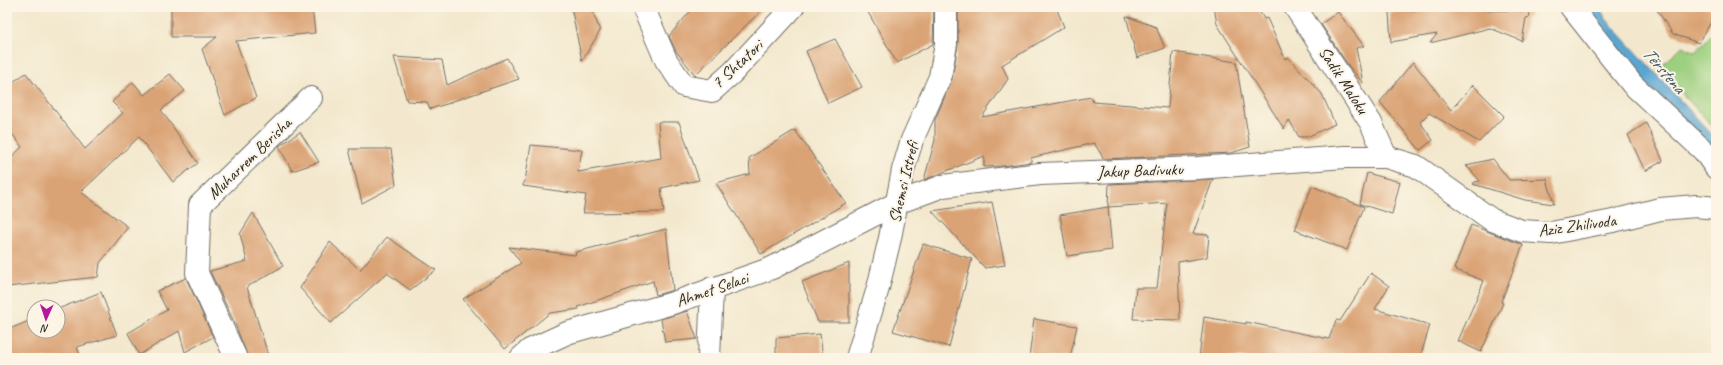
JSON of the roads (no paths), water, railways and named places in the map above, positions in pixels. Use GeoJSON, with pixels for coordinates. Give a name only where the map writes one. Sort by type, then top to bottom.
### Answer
{"type":"FeatureCollection","features":[{"type":"Feature","properties":{"kind":"street","name":"7 Shtatori"},"geometry":{"type":"LineString","coordinates":[[643,7],[666,60],[684,86],[712,91],[733,72],[793,7]]}},
{"type":"Feature","properties":{"kind":"street","name":"Shemsi Istrefi"},"geometry":{"type":"LineString","coordinates":[[857,358],[878,288],[903,170],[912,140],[940,77],[946,44],[946,7]]}},
{"type":"Feature","properties":{"kind":"street","name":"Sadik Maloku"},"geometry":{"type":"LineString","coordinates":[[1295,7],[1372,123],[1386,158]]}},
{"type":"Feature","properties":{"kind":"street"},"geometry":{"type":"LineString","coordinates":[[1571,7],[1632,84],[1704,151],[1716,168]]}},
{"type":"Feature","properties":{"kind":"street","name":"Muharrem Berisha"},"geometry":{"type":"LineString","coordinates":[[236,358],[197,273],[200,205],[311,98]]}},
{"type":"Feature","properties":{"kind":"street","name":"Jakup Badivuku"},"geometry":{"type":"LineString","coordinates":[[897,203],[943,186],[1040,174],[1198,168],[1344,158],[1386,158]]}},
{"type":"Feature","properties":{"kind":"street","name":"Aziz Zhilivoda"},"geometry":{"type":"LineString","coordinates":[[1386,158],[1416,166],[1492,220],[1522,232],[1551,232],[1613,221],[1660,208],[1696,206],[1716,208]]}},
{"type":"Feature","properties":{"kind":"street","name":"Ahmet Selaci"},"geometry":{"type":"LineString","coordinates":[[521,358],[530,350],[567,333],[673,303],[772,268],[897,203]]}},
{"type":"Feature","properties":{"kind":"street"},"geometry":{"type":"LineString","coordinates":[[709,358],[712,288]]}},
{"type":"Feature","properties":{"kind":"water"},"geometry":{"type":"Polygon","coordinates":[[[1578,7],[1599,7],[1606,19],[1716,139],[1716,153],[1682,126],[1578,7]]]}},
{"type":"Feature","properties":{"kind":"water label","name":"Tërstena"},"geometry":{"type":"Point","coordinates":[1664,70]}}]}
